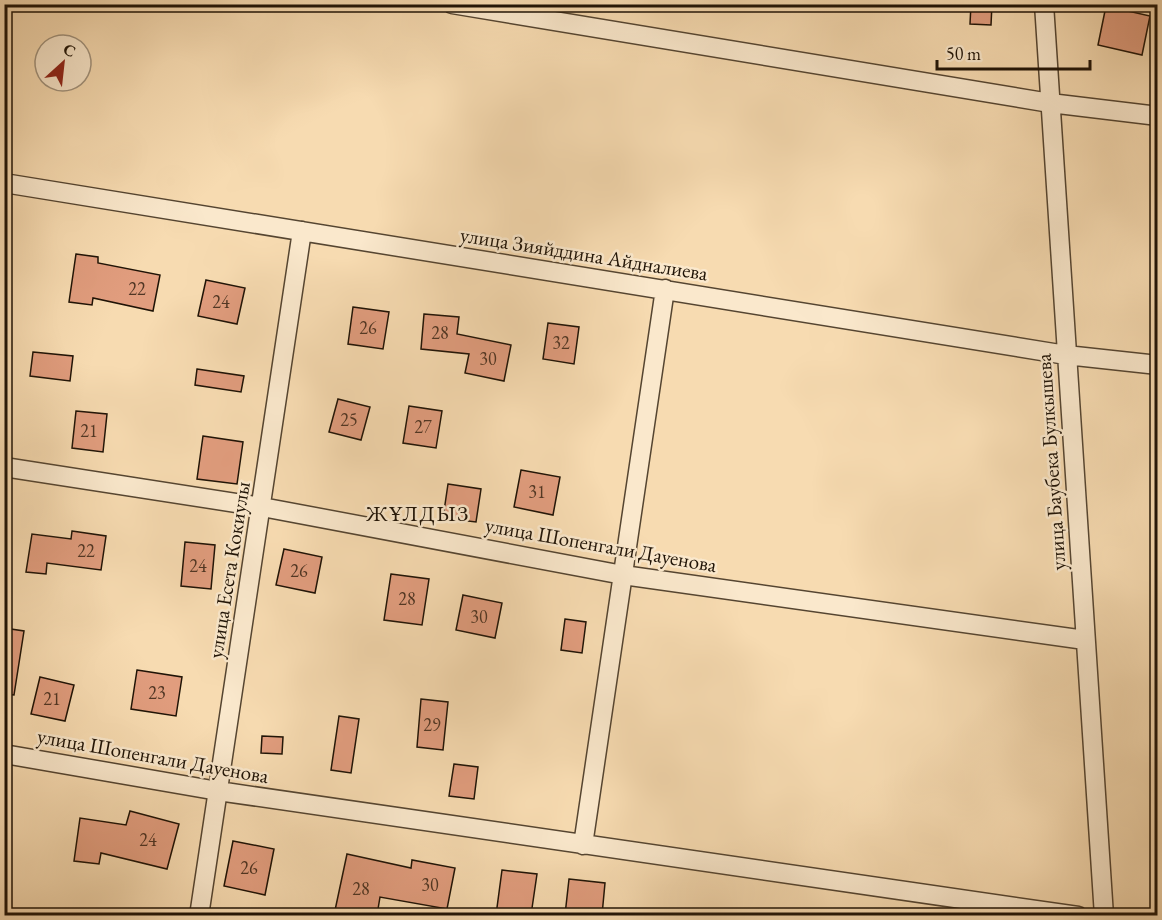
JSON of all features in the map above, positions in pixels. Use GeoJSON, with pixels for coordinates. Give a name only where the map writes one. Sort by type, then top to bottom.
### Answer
{"type":"FeatureCollection","features":[{"type":"Feature","properties":{"kind":"street"},"geometry":{"type":"LineString","coordinates":[[452,4],[1050,102],[1158,116]]}},
{"type":"Feature","properties":{"kind":"street","name":"улица Баубека Булкышева"},"geometry":{"type":"LineString","coordinates":[[1044,4],[1104,915]]}},
{"type":"Feature","properties":{"kind":"street","name":"улица Зияйддина Айдналиева"},"geometry":{"type":"LineString","coordinates":[[4,183],[1066,355],[1158,365]]}},
{"type":"Feature","properties":{"kind":"street","name":"улица Есета Кокиулы"},"geometry":{"type":"LineString","coordinates":[[199,915],[302,231]]}},
{"type":"Feature","properties":{"kind":"street"},"geometry":{"type":"LineString","coordinates":[[583,844],[665,289]]}},
{"type":"Feature","properties":{"kind":"street","name":"улица Шопенгали Дауенова"},"geometry":{"type":"LineString","coordinates":[[4,466],[262,507],[623,575],[1085,640]]}},
{"type":"Feature","properties":{"kind":"street","name":"улица Шопенгали Дауенова"},"geometry":{"type":"LineString","coordinates":[[4,754],[218,791],[1078,915]]}},
{"type":"Feature","properties":{"kind":"building"},"geometry":{"type":"Polygon","coordinates":[[[971,4],[992,4],[991,25],[970,24],[971,4]]]}},
{"type":"Feature","properties":{"kind":"building"},"geometry":{"type":"Polygon","coordinates":[[[1106,6],[1150,16],[1142,55],[1098,45],[1106,6]]]}},
{"type":"Feature","properties":{"kind":"building"},"geometry":{"type":"Polygon","coordinates":[[[76,254],[98,257],[98,263],[160,275],[153,311],[93,298],[92,305],[69,302],[76,254]]]}},
{"type":"Feature","properties":{"kind":"building"},"geometry":{"type":"Polygon","coordinates":[[[206,280],[245,288],[237,324],[198,316],[206,280]]]}},
{"type":"Feature","properties":{"kind":"building"},"geometry":{"type":"Polygon","coordinates":[[[353,307],[389,312],[383,349],[348,344],[353,307]]]}},
{"type":"Feature","properties":{"kind":"building"},"geometry":{"type":"Polygon","coordinates":[[[424,314],[459,317],[457,334],[511,345],[504,381],[465,373],[469,354],[421,349],[424,314]]]}},
{"type":"Feature","properties":{"kind":"building"},"geometry":{"type":"Polygon","coordinates":[[[548,323],[579,327],[574,364],[543,359],[548,323]]]}},
{"type":"Feature","properties":{"kind":"building"},"geometry":{"type":"Polygon","coordinates":[[[33,352],[73,356],[70,381],[30,376],[33,352]]]}},
{"type":"Feature","properties":{"kind":"building"},"geometry":{"type":"Polygon","coordinates":[[[197,369],[244,376],[241,392],[195,385],[197,369]]]}},
{"type":"Feature","properties":{"kind":"building"},"geometry":{"type":"Polygon","coordinates":[[[338,399],[370,407],[361,440],[329,432],[338,399]]]}},
{"type":"Feature","properties":{"kind":"building"},"geometry":{"type":"Polygon","coordinates":[[[409,406],[442,411],[436,448],[403,443],[409,406]]]}},
{"type":"Feature","properties":{"kind":"building"},"geometry":{"type":"Polygon","coordinates":[[[76,411],[107,414],[103,452],[72,448],[76,411]]]}},
{"type":"Feature","properties":{"kind":"building"},"geometry":{"type":"Polygon","coordinates":[[[203,436],[243,442],[237,484],[197,479],[203,436]]]}},
{"type":"Feature","properties":{"kind":"building"},"geometry":{"type":"Polygon","coordinates":[[[521,470],[560,477],[553,515],[514,507],[521,470]]]}},
{"type":"Feature","properties":{"kind":"building"},"geometry":{"type":"Polygon","coordinates":[[[448,484],[481,489],[476,522],[443,518],[448,484]]]}},
{"type":"Feature","properties":{"kind":"building"},"geometry":{"type":"Polygon","coordinates":[[[72,531],[106,536],[101,570],[47,563],[46,574],[26,572],[32,534],[71,539],[72,531]]]}},
{"type":"Feature","properties":{"kind":"building"},"geometry":{"type":"Polygon","coordinates":[[[185,542],[215,545],[211,589],[181,586],[185,542]]]}},
{"type":"Feature","properties":{"kind":"building"},"geometry":{"type":"Polygon","coordinates":[[[284,549],[322,557],[315,593],[276,585],[284,549]]]}},
{"type":"Feature","properties":{"kind":"building"},"geometry":{"type":"Polygon","coordinates":[[[391,574],[429,579],[422,625],[384,620],[391,574]]]}},
{"type":"Feature","properties":{"kind":"building"},"geometry":{"type":"Polygon","coordinates":[[[463,595],[502,603],[495,638],[456,630],[463,595]]]}},
{"type":"Feature","properties":{"kind":"building"},"geometry":{"type":"Polygon","coordinates":[[[565,619],[586,622],[582,653],[561,650],[565,619]]]}},
{"type":"Feature","properties":{"kind":"building"},"geometry":{"type":"Polygon","coordinates":[[[4,628],[24,631],[14,695],[4,694],[4,628]]]}},
{"type":"Feature","properties":{"kind":"building"},"geometry":{"type":"Polygon","coordinates":[[[137,670],[182,677],[176,716],[131,709],[137,670]]]}},
{"type":"Feature","properties":{"kind":"building"},"geometry":{"type":"Polygon","coordinates":[[[40,677],[74,685],[65,721],[31,714],[40,677]]]}},
{"type":"Feature","properties":{"kind":"building"},"geometry":{"type":"Polygon","coordinates":[[[421,699],[448,702],[443,750],[417,747],[421,699]]]}},
{"type":"Feature","properties":{"kind":"building"},"geometry":{"type":"Polygon","coordinates":[[[339,716],[359,719],[351,773],[331,770],[339,716]]]}},
{"type":"Feature","properties":{"kind":"building"},"geometry":{"type":"Polygon","coordinates":[[[262,736],[283,737],[282,754],[261,753],[262,736]]]}},
{"type":"Feature","properties":{"kind":"building"},"geometry":{"type":"Polygon","coordinates":[[[454,764],[478,767],[474,799],[449,796],[454,764]]]}},
{"type":"Feature","properties":{"kind":"building"},"geometry":{"type":"Polygon","coordinates":[[[130,811],[179,824],[167,869],[101,853],[99,864],[74,861],[80,818],[126,825],[130,811]]]}},
{"type":"Feature","properties":{"kind":"building"},"geometry":{"type":"Polygon","coordinates":[[[233,841],[274,849],[265,895],[224,886],[233,841]]]}},
{"type":"Feature","properties":{"kind":"building"},"geometry":{"type":"Polygon","coordinates":[[[347,854],[411,868],[412,860],[455,868],[447,909],[380,897],[377,915],[334,915],[347,854]]]}},
{"type":"Feature","properties":{"kind":"building"},"geometry":{"type":"Polygon","coordinates":[[[502,870],[537,874],[531,915],[496,915],[502,870]]]}},
{"type":"Feature","properties":{"kind":"building"},"geometry":{"type":"Polygon","coordinates":[[[569,879],[605,883],[602,915],[565,915],[569,879]]]}},
{"type":"Feature","properties":{"kind":"district","name":"ЖҰЛДЫЗ"},"geometry":{"type":"Point","coordinates":[418,513]}}]}
